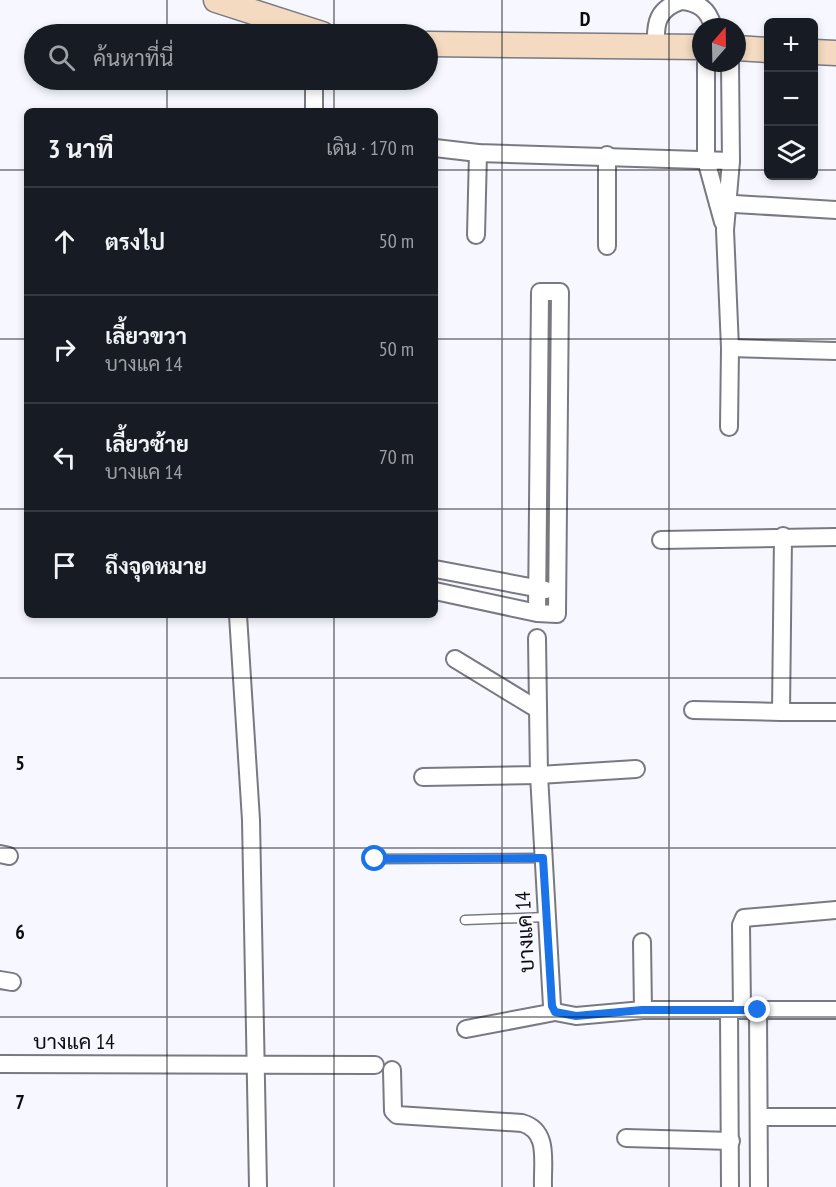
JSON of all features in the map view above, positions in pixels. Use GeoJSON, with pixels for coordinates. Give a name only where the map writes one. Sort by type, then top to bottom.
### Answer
{"type":"FeatureCollection","features":[{"type":"Feature","properties":{"kind":"street"},"geometry":{"type":"LineString","coordinates":[[216,0],[287,24]]}},
{"type":"Feature","properties":{"kind":"street"},"geometry":{"type":"LineString","coordinates":[[656,44],[658,17],[671,2],[701,3],[710,18]]}},
{"type":"Feature","properties":{"kind":"street"},"geometry":{"type":"LineString","coordinates":[[438,44],[656,44],[692,46]]}},
{"type":"Feature","properties":{"kind":"street"},"geometry":{"type":"LineString","coordinates":[[746,49],[764,50]]}},
{"type":"Feature","properties":{"kind":"street"},"geometry":{"type":"LineString","coordinates":[[818,52],[836,53]]}},
{"type":"Feature","properties":{"kind":"street"},"geometry":{"type":"LineString","coordinates":[[706,72],[706,160],[723,203]]}},
{"type":"Feature","properties":{"kind":"street"},"geometry":{"type":"LineString","coordinates":[[729,427],[730,348],[723,203],[731,161],[730,72]]}},
{"type":"Feature","properties":{"kind":"street"},"geometry":{"type":"LineString","coordinates":[[314,90],[314,108]]}},
{"type":"Feature","properties":{"kind":"street"},"geometry":{"type":"LineString","coordinates":[[438,148],[478,153],[607,155],[731,161]]}},
{"type":"Feature","properties":{"kind":"street"},"geometry":{"type":"LineString","coordinates":[[476,235],[478,153]]}},
{"type":"Feature","properties":{"kind":"street"},"geometry":{"type":"LineString","coordinates":[[607,155],[607,246]]}},
{"type":"Feature","properties":{"kind":"street"},"geometry":{"type":"LineString","coordinates":[[723,203],[836,210]]}},
{"type":"Feature","properties":{"kind":"street"},"geometry":{"type":"LineString","coordinates":[[438,592],[537,613],[557,614],[560,292],[540,292],[537,402],[537,613]]}},
{"type":"Feature","properties":{"kind":"street"},"geometry":{"type":"LineString","coordinates":[[730,348],[836,351]]}},
{"type":"Feature","properties":{"kind":"street"},"geometry":{"type":"LineString","coordinates":[[537,402],[558,402]]}},
{"type":"Feature","properties":{"kind":"street"},"geometry":{"type":"LineString","coordinates":[[781,712],[783,536]]}},
{"type":"Feature","properties":{"kind":"street"},"geometry":{"type":"LineString","coordinates":[[661,540],[783,536],[836,537]]}},
{"type":"Feature","properties":{"kind":"street"},"geometry":{"type":"LineString","coordinates":[[438,570],[537,590],[557,590]]}},
{"type":"Feature","properties":{"kind":"street"},"geometry":{"type":"LineString","coordinates":[[238,618],[251,820],[258,1187]]}},
{"type":"Feature","properties":{"kind":"street","name":"บางแค 14"},"geometry":{"type":"LineString","coordinates":[[537,638],[539,775],[552,1006],[555,1012]]}},
{"type":"Feature","properties":{"kind":"street"},"geometry":{"type":"LineString","coordinates":[[455,659],[537,709]]}},
{"type":"Feature","properties":{"kind":"street"},"geometry":{"type":"LineString","coordinates":[[693,710],[836,712]]}},
{"type":"Feature","properties":{"kind":"street"},"geometry":{"type":"LineString","coordinates":[[423,777],[539,775],[636,769]]}},
{"type":"Feature","properties":{"kind":"street"},"geometry":{"type":"LineString","coordinates":[[730,1187],[731,1141],[743,1010],[741,925],[744,918],[836,910]]}},
{"type":"Feature","properties":{"kind":"street"},"geometry":{"type":"LineString","coordinates":[[642,942],[642,1010]]}},
{"type":"Feature","properties":{"kind":"street"},"geometry":{"type":"LineString","coordinates":[[466,1029],[555,1012],[576,1016],[642,1010],[836,1010]]}},
{"type":"Feature","properties":{"kind":"street"},"geometry":{"type":"LineString","coordinates":[[743,1010],[759,1117],[759,1187]]}},
{"type":"Feature","properties":{"kind":"street","name":"บางแค 14"},"geometry":{"type":"LineString","coordinates":[[0,1064],[375,1065]]}},
{"type":"Feature","properties":{"kind":"street"},"geometry":{"type":"LineString","coordinates":[[392,1070],[393,1111],[397,1115],[522,1123],[534,1126],[542,1137],[543,1187]]}},
{"type":"Feature","properties":{"kind":"street"},"geometry":{"type":"LineString","coordinates":[[759,1117],[836,1117]]}},
{"type":"Feature","properties":{"kind":"street"},"geometry":{"type":"LineString","coordinates":[[626,1138],[731,1141]]}},
{"type":"Feature","properties":{"kind":"lane"},"geometry":{"type":"LineString","coordinates":[[375,859],[543,858]]}},
{"type":"Feature","properties":{"kind":"lane"},"geometry":{"type":"LineString","coordinates":[[465,920],[547,917]]}},
{"type":"Feature","properties":{"kind":"route"},"geometry":{"type":"LineString","coordinates":[[375,859],[543,858],[552,1006],[555,1012],[576,1016],[642,1010],[758,1010]]}}]}
